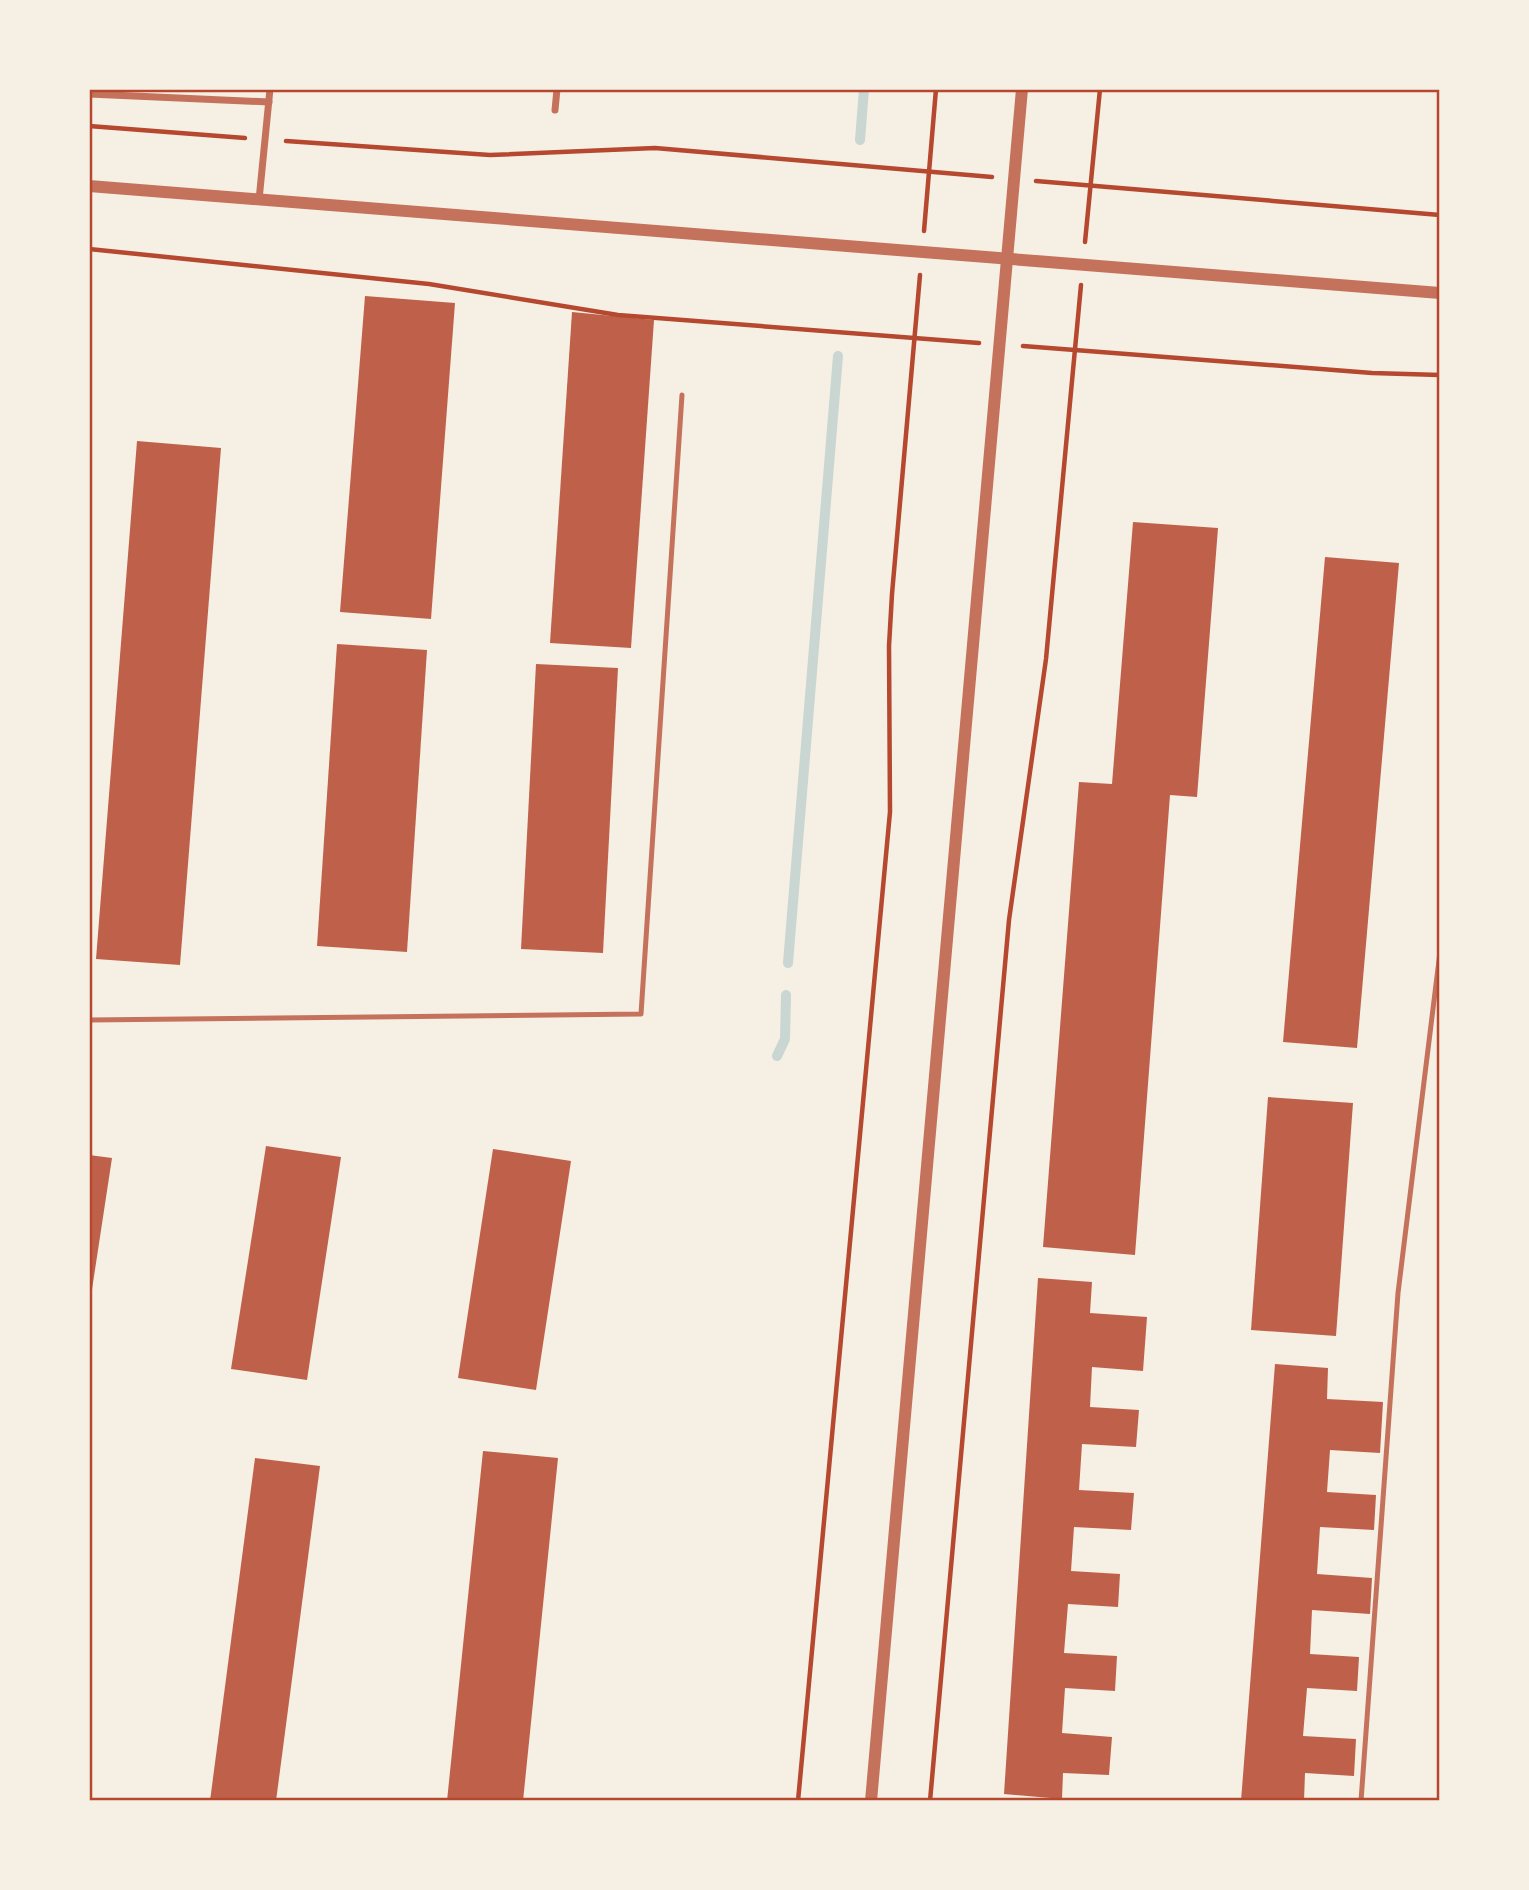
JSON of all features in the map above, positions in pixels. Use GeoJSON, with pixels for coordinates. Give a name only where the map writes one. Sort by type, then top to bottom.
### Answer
{"type":"FeatureCollection","features":[{"type":"Feature","properties":{"kind":"street"},"geometry":{"type":"LineString","coordinates":[[259,200],[270,89]]}},
{"type":"Feature","properties":{"kind":"street"},"geometry":{"type":"LineString","coordinates":[[555,110],[557,89]]}},
{"type":"Feature","properties":{"kind":"street"},"geometry":{"type":"LineString","coordinates":[[871,1801],[1022,89]]}},
{"type":"Feature","properties":{"kind":"street"},"geometry":{"type":"LineString","coordinates":[[89,94],[269,103]]}},
{"type":"Feature","properties":{"kind":"street"},"geometry":{"type":"LineString","coordinates":[[89,186],[1440,293]]}},
{"type":"Feature","properties":{"kind":"lane"},"geometry":{"type":"LineString","coordinates":[[89,1020],[641,1014],[682,395]]}},
{"type":"Feature","properties":{"kind":"lane"},"geometry":{"type":"LineString","coordinates":[[1361,1801],[1398,1293],[1440,952]]}},
{"type":"Feature","properties":{"kind":"path"},"geometry":{"type":"LineString","coordinates":[[930,155],[936,89]]}},
{"type":"Feature","properties":{"kind":"path"},"geometry":{"type":"LineString","coordinates":[[1092,171],[1100,89]]}},
{"type":"Feature","properties":{"kind":"path"},"geometry":{"type":"LineString","coordinates":[[89,126],[490,155],[655,148],[883,168]]}},
{"type":"Feature","properties":{"kind":"path"},"geometry":{"type":"LineString","coordinates":[[1135,189],[1440,215]]}},
{"type":"Feature","properties":{"kind":"path"},"geometry":{"type":"LineString","coordinates":[[89,249],[429,284],[618,316],[867,335]]}},
{"type":"Feature","properties":{"kind":"path"},"geometry":{"type":"LineString","coordinates":[[798,1801],[890,811],[889,646],[913,352]]}},
{"type":"Feature","properties":{"kind":"path"},"geometry":{"type":"LineString","coordinates":[[1118,354],[1372,373],[1440,375]]}},
{"type":"Feature","properties":{"kind":"path"},"geometry":{"type":"LineString","coordinates":[[930,1801],[1009,920],[1046,659],[1074,366]]}},
{"type":"Feature","properties":{"kind":"building"},"geometry":{"type":"Polygon","coordinates":[[[365,296],[455,303],[431,619],[340,612],[365,296]]]}},
{"type":"Feature","properties":{"kind":"building"},"geometry":{"type":"Polygon","coordinates":[[[572,312],[654,320],[631,648],[550,643],[572,312]]]}},
{"type":"Feature","properties":{"kind":"building"},"geometry":{"type":"Polygon","coordinates":[[[137,441],[221,448],[180,965],[96,959],[137,441]]]}},
{"type":"Feature","properties":{"kind":"building"},"geometry":{"type":"Polygon","coordinates":[[[1133,522],[1218,528],[1197,797],[1170,795],[1135,1255],[1043,1247],[1079,782],[1112,784],[1133,522]]]}},
{"type":"Feature","properties":{"kind":"building"},"geometry":{"type":"Polygon","coordinates":[[[1325,557],[1399,563],[1357,1048],[1283,1042],[1325,557]]]}},
{"type":"Feature","properties":{"kind":"building"},"geometry":{"type":"Polygon","coordinates":[[[337,644],[427,650],[407,952],[317,946],[337,644]]]}},
{"type":"Feature","properties":{"kind":"building"},"geometry":{"type":"Polygon","coordinates":[[[536,664],[618,668],[603,953],[521,949],[536,664]]]}},
{"type":"Feature","properties":{"kind":"building"},"geometry":{"type":"Polygon","coordinates":[[[1268,1097],[1353,1103],[1336,1336],[1251,1330],[1268,1097]]]}},
{"type":"Feature","properties":{"kind":"building"},"geometry":{"type":"Polygon","coordinates":[[[266,1146],[341,1157],[307,1380],[231,1369],[266,1146]]]}},
{"type":"Feature","properties":{"kind":"building"},"geometry":{"type":"Polygon","coordinates":[[[493,1149],[571,1161],[536,1390],[458,1378],[493,1149]]]}},
{"type":"Feature","properties":{"kind":"building"},"geometry":{"type":"Polygon","coordinates":[[[89,1155],[112,1158],[91,1296],[89,1296],[89,1155]]]}},
{"type":"Feature","properties":{"kind":"building"},"geometry":{"type":"Polygon","coordinates":[[[1038,1278],[1092,1282],[1090,1313],[1147,1317],[1143,1371],[1092,1367],[1090,1407],[1139,1410],[1136,1447],[1082,1444],[1079,1490],[1134,1493],[1131,1530],[1074,1527],[1071,1571],[1120,1574],[1118,1607],[1068,1604],[1064,1653],[1117,1656],[1115,1691],[1065,1688],[1062,1733],[1112,1737],[1109,1775],[1063,1773],[1062,1799],[1004,1794],[1038,1278]]]}},
{"type":"Feature","properties":{"kind":"building"},"geometry":{"type":"Polygon","coordinates":[[[1275,1364],[1328,1368],[1327,1399],[1383,1402],[1380,1453],[1330,1450],[1327,1492],[1376,1495],[1374,1530],[1320,1527],[1317,1574],[1372,1578],[1370,1614],[1312,1610],[1310,1654],[1359,1657],[1357,1691],[1307,1688],[1303,1736],[1356,1739],[1354,1776],[1305,1773],[1304,1801],[1241,1801],[1275,1364]]]}},
{"type":"Feature","properties":{"kind":"building"},"geometry":{"type":"Polygon","coordinates":[[[483,1451],[558,1458],[523,1801],[447,1801],[483,1451]]]}},
{"type":"Feature","properties":{"kind":"building"},"geometry":{"type":"Polygon","coordinates":[[[255,1458],[320,1466],[276,1801],[210,1801],[255,1458]]]}},
{"type":"Feature","properties":{"kind":"waterway"},"geometry":{"type":"LineString","coordinates":[[860,140],[864,89]]}},
{"type":"Feature","properties":{"kind":"waterway"},"geometry":{"type":"LineString","coordinates":[[788,963],[838,356]]}},
{"type":"Feature","properties":{"kind":"waterway"},"geometry":{"type":"LineString","coordinates":[[777,1056],[785,1039],[786,995]]}}]}
